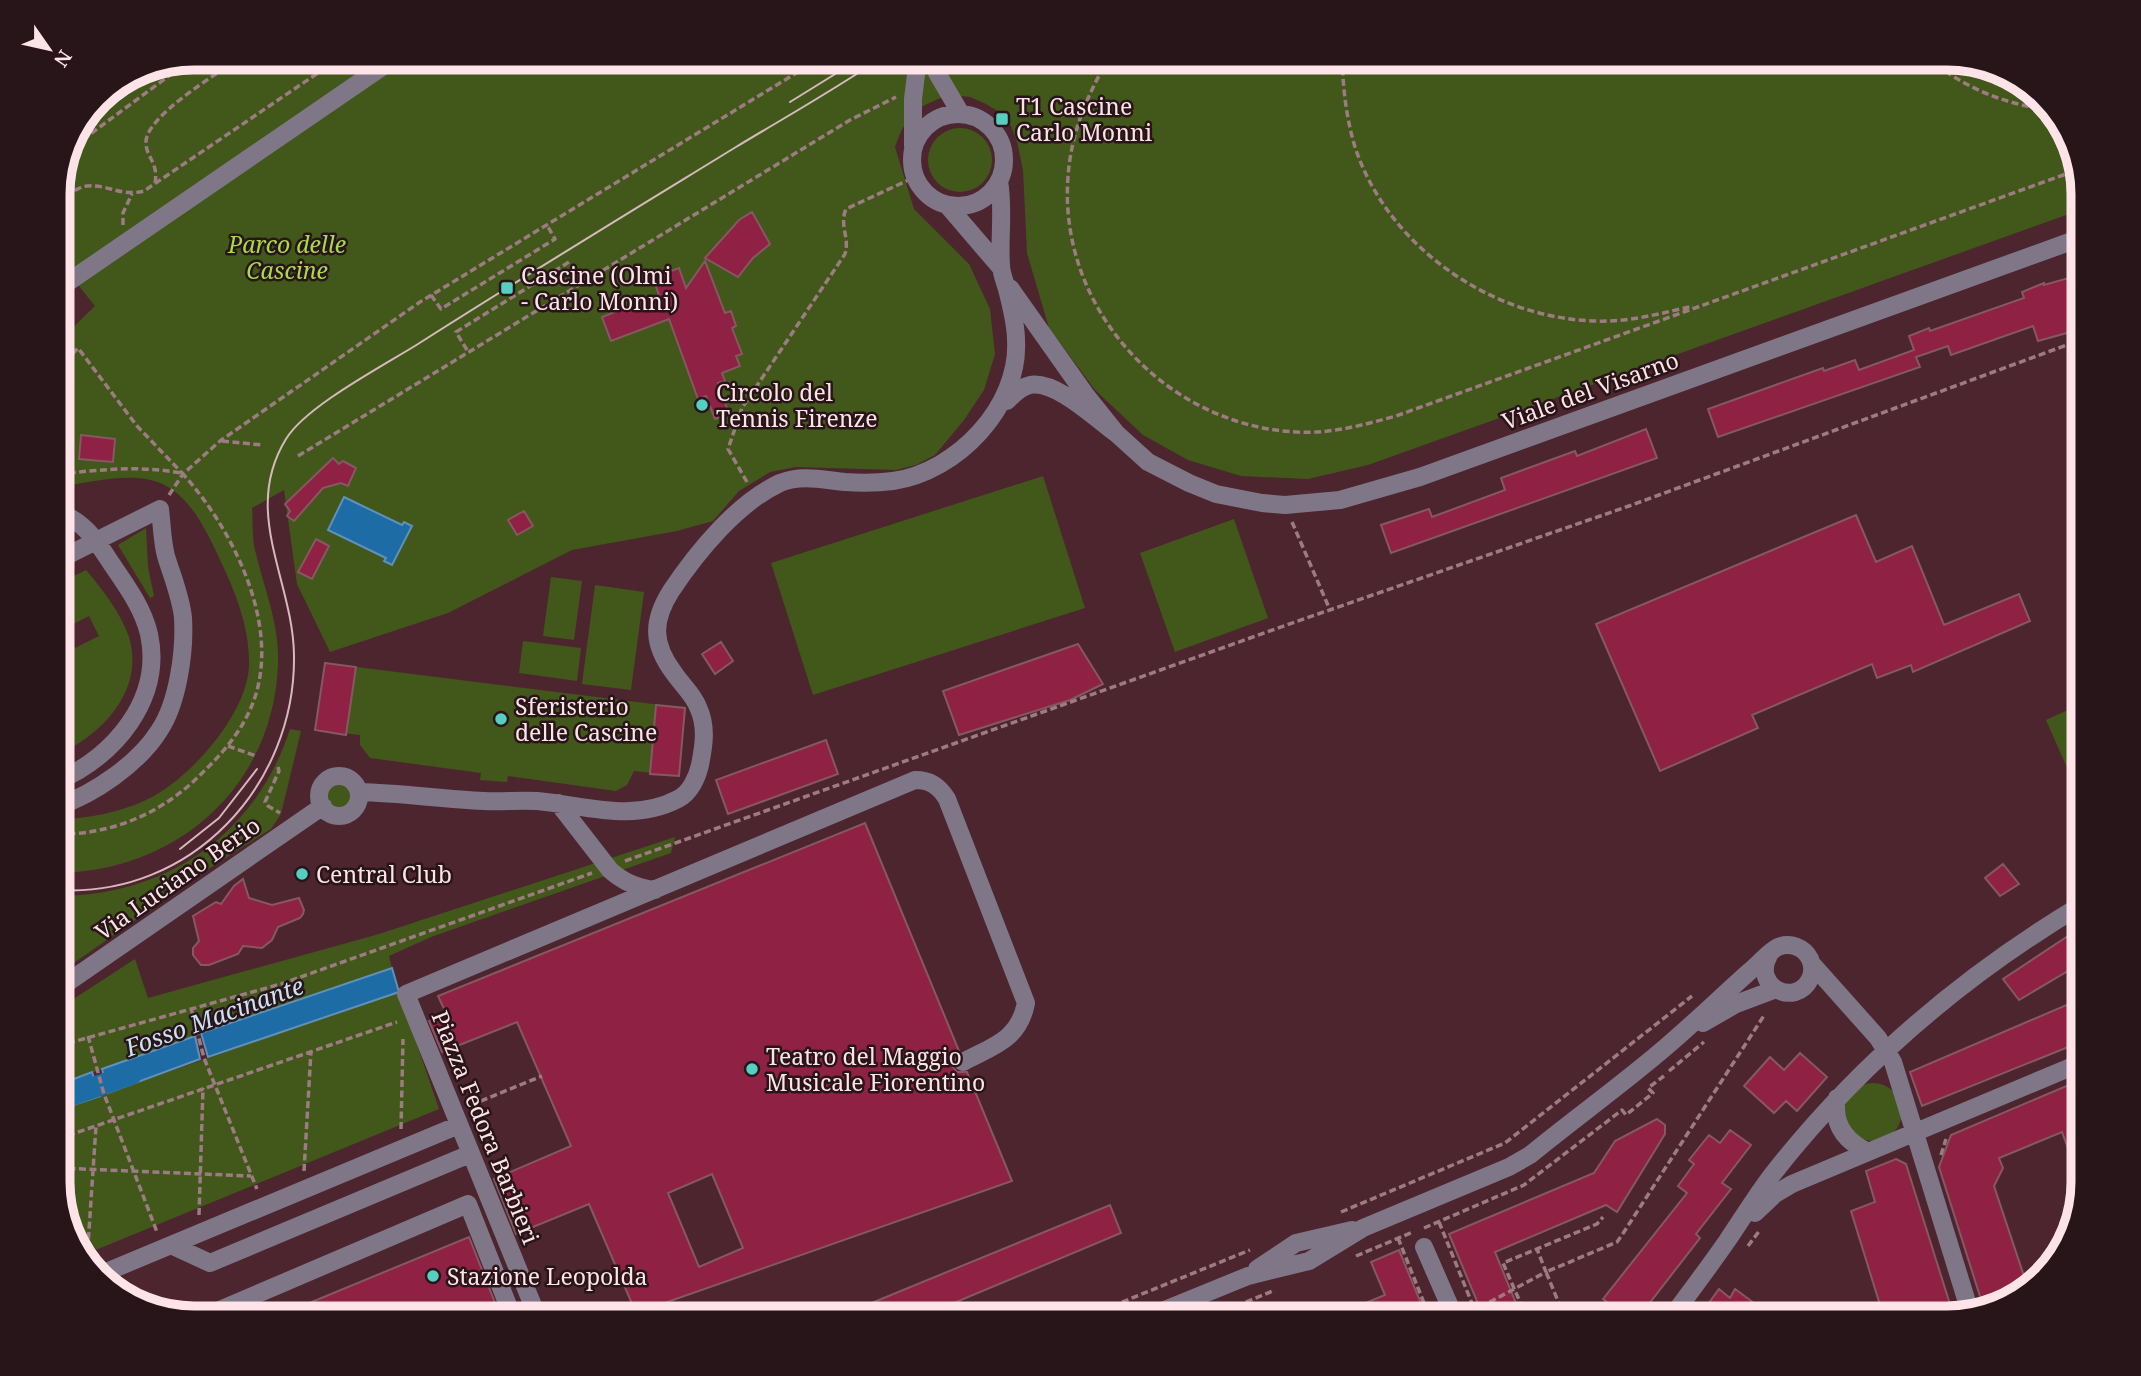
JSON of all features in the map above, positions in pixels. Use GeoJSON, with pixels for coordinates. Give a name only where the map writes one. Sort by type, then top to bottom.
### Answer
{"type":"FeatureCollection","features":[{"type":"Feature","properties":{"kind":"street"},"geometry":{"type":"LineString","coordinates":[[70,280],[377,70]]}},
{"type":"Feature","properties":{"kind":"street"},"geometry":{"type":"LineString","coordinates":[[914,146],[927,125],[948,114],[961,114],[988,123],[1000,138],[1005,158],[999,181],[989,195],[964,206],[947,205],[929,196],[915,177],[912,167],[913,99],[917,70]]}},
{"type":"Feature","properties":{"kind":"street"},"geometry":{"type":"LineString","coordinates":[[937,70],[961,114]]}},
{"type":"Feature","properties":{"kind":"street","name":"Viale del Visarno"},"geometry":{"type":"LineString","coordinates":[[994,414],[1012,382],[1016,360],[1014,320],[1002,274],[999,181]]}},
{"type":"Feature","properties":{"kind":"street","name":"Viale del Visarno"},"geometry":{"type":"LineString","coordinates":[[947,205],[1002,274],[1085,394],[1117,434]]}},
{"type":"Feature","properties":{"kind":"street","name":"Viale del Visarno"},"geometry":{"type":"LineString","coordinates":[[359,792],[558,803],[629,813],[678,799],[687,793],[699,771],[704,723],[692,696],[668,665],[656,632],[658,615],[699,554],[744,506],[782,483],[802,479],[867,483],[894,481],[920,473],[959,451],[1022,388],[1040,385],[1064,395],[1117,434],[1148,462],[1189,483],[1228,497],[1285,505],[1340,500],[1420,477],[2071,241]]}},
{"type":"Feature","properties":{"kind":"street"},"geometry":{"type":"LineString","coordinates":[[70,554],[160,509],[166,554],[183,616],[180,672],[161,729],[130,762],[85,795],[70,801]]}},
{"type":"Feature","properties":{"kind":"street"},"geometry":{"type":"LineString","coordinates":[[70,518],[96,541],[140,611],[149,635],[149,671],[139,704],[123,735],[99,756],[70,774]]}},
{"type":"Feature","properties":{"kind":"street"},"geometry":{"type":"LineString","coordinates":[[336,776],[353,781],[359,792],[357,805],[346,814],[333,815],[323,806],[320,793],[326,782],[336,776]]}},
{"type":"Feature","properties":{"kind":"street"},"geometry":{"type":"LineString","coordinates":[[558,803],[620,879],[655,890],[915,780],[932,783],[942,790],[953,810],[1026,1003],[1024,1016],[1017,1029],[1005,1040],[963,1062]]}},
{"type":"Feature","properties":{"kind":"street","name":"Via Luciano Berio"},"geometry":{"type":"LineString","coordinates":[[70,981],[323,806]]}},
{"type":"Feature","properties":{"kind":"street","name":"Piazza Fedora Barbieri"},"geometry":{"type":"LineString","coordinates":[[533,1306],[459,1125],[409,1017],[406,994],[655,890]]}},
{"type":"Feature","properties":{"kind":"street"},"geometry":{"type":"LineString","coordinates":[[1680,1306],[1770,1177],[1838,1098],[1886,1049],[1987,966],[2071,912]]}},
{"type":"Feature","properties":{"kind":"street"},"geometry":{"type":"LineString","coordinates":[[1174,1306],[1248,1276],[1309,1261],[1363,1228],[1509,1167],[1530,1155],[1667,1046],[1777,948],[1792,946],[1805,952],[1812,964],[1886,1049],[1898,1074],[1968,1304]]}},
{"type":"Feature","properties":{"kind":"street"},"geometry":{"type":"LineString","coordinates":[[1769,955],[1765,964],[1768,982],[1777,990],[1791,993],[1803,988],[1811,976],[1812,964]]}},
{"type":"Feature","properties":{"kind":"street"},"geometry":{"type":"LineString","coordinates":[[1803,988],[1843,999]]}},
{"type":"Feature","properties":{"kind":"street"},"geometry":{"type":"LineString","coordinates":[[1667,1046],[1726,1009],[1777,990]]}},
{"type":"Feature","properties":{"kind":"street"},"geometry":{"type":"LineString","coordinates":[[1726,1243],[1780,1191],[2071,1067]]}},
{"type":"Feature","properties":{"kind":"street"},"geometry":{"type":"LineString","coordinates":[[1838,1098],[1836,1112],[1840,1128],[1854,1145],[1868,1152]]}},
{"type":"Feature","properties":{"kind":"street"},"geometry":{"type":"LineString","coordinates":[[108,1271],[459,1125]]}},
{"type":"Feature","properties":{"kind":"street"},"geometry":{"type":"LineString","coordinates":[[171,1245],[211,1263],[470,1154]]}},
{"type":"Feature","properties":{"kind":"street","name":"Piazza Fedora Barbieri"},"geometry":{"type":"LineString","coordinates":[[229,1306],[468,1204],[508,1306]]}},
{"type":"Feature","properties":{"kind":"street"},"geometry":{"type":"LineString","coordinates":[[1424,1247],[1450,1306]]}},
{"type":"Feature","properties":{"kind":"path"},"geometry":{"type":"LineString","coordinates":[[155,183],[157,171],[146,143],[149,129],[169,110],[224,70]]}},
{"type":"Feature","properties":{"kind":"path"},"geometry":{"type":"LineString","coordinates":[[70,194],[86,186],[132,194],[144,191],[322,70]]}},
{"type":"Feature","properties":{"kind":"path"},"geometry":{"type":"LineString","coordinates":[[160,509],[183,474],[220,441],[431,295],[801,70]]}},
{"type":"Feature","properties":{"kind":"path"},"geometry":{"type":"LineString","coordinates":[[1102,70],[1089,93],[1075,130],[1068,177],[1069,217],[1080,269],[1098,311],[1130,355],[1164,385],[1203,409],[1244,424],[1297,432],[1342,430],[1396,416],[2069,173]]}},
{"type":"Feature","properties":{"kind":"path"},"geometry":{"type":"LineString","coordinates":[[1342,70],[1343,96],[1356,148],[1379,197],[1418,247],[1452,275],[1505,303],[1556,318],[1610,321],[1711,302]]}},
{"type":"Feature","properties":{"kind":"path"},"geometry":{"type":"LineString","coordinates":[[1946,70],[1985,93],[2037,109]]}},
{"type":"Feature","properties":{"kind":"path"},"geometry":{"type":"LineString","coordinates":[[83,140],[175,71]]}},
{"type":"Feature","properties":{"kind":"path"},"geometry":{"type":"LineString","coordinates":[[298,456],[850,120],[901,94]]}},
{"type":"Feature","properties":{"kind":"path"},"geometry":{"type":"LineString","coordinates":[[756,497],[728,449],[742,408],[845,254],[846,241],[842,223],[846,209],[915,177]]}},
{"type":"Feature","properties":{"kind":"path"},"geometry":{"type":"LineString","coordinates":[[123,244],[123,213],[132,194]]}},
{"type":"Feature","properties":{"kind":"path"},"geometry":{"type":"LineString","coordinates":[[431,295],[441,309],[555,239],[547,225]]}},
{"type":"Feature","properties":{"kind":"path"},"geometry":{"type":"LineString","coordinates":[[467,351],[456,332],[569,262],[582,284]]}},
{"type":"Feature","properties":{"kind":"path"},"geometry":{"type":"LineString","coordinates":[[70,1042],[281,984],[1629,506],[2071,342]]}},
{"type":"Feature","properties":{"kind":"path"},"geometry":{"type":"LineString","coordinates":[[70,356],[78,348],[137,426],[202,495],[223,526],[235,548],[255,607],[261,666],[256,692],[247,716],[228,746],[184,791],[158,809],[128,822],[97,830],[70,833]]}},
{"type":"Feature","properties":{"kind":"path"},"geometry":{"type":"LineString","coordinates":[[220,441],[262,445]]}},
{"type":"Feature","properties":{"kind":"path"},"geometry":{"type":"LineString","coordinates":[[70,473],[117,467],[151,467],[183,474]]}},
{"type":"Feature","properties":{"kind":"path"},"geometry":{"type":"LineString","coordinates":[[1285,505],[1330,610]]}},
{"type":"Feature","properties":{"kind":"path"},"geometry":{"type":"LineString","coordinates":[[228,746],[256,756]]}},
{"type":"Feature","properties":{"kind":"path"},"geometry":{"type":"LineString","coordinates":[[278,767],[279,771],[265,802],[280,812],[286,832]]}},
{"type":"Feature","properties":{"kind":"path"},"geometry":{"type":"LineString","coordinates":[[1485,1306],[1546,1272],[1616,1242],[1622,1236],[1777,990]]}},
{"type":"Feature","properties":{"kind":"path"},"geometry":{"type":"LineString","coordinates":[[1333,1215],[1505,1143],[1695,994]]}},
{"type":"Feature","properties":{"kind":"path"},"geometry":{"type":"LineString","coordinates":[[191,1008],[204,1058],[258,1191]]}},
{"type":"Feature","properties":{"kind":"path"},"geometry":{"type":"LineString","coordinates":[[70,1135],[409,1017],[401,1133]]}},
{"type":"Feature","properties":{"kind":"path"},"geometry":{"type":"LineString","coordinates":[[88,1036],[104,1094],[157,1232]]}},
{"type":"Feature","properties":{"kind":"path"},"geometry":{"type":"LineString","coordinates":[[304,1172],[311,1051]]}},
{"type":"Feature","properties":{"kind":"path"},"geometry":{"type":"LineString","coordinates":[[199,1215],[203,1088]]}},
{"type":"Feature","properties":{"kind":"path"},"geometry":{"type":"LineString","coordinates":[[88,1246],[96,1126]]}},
{"type":"Feature","properties":{"kind":"path"},"geometry":{"type":"LineString","coordinates":[[70,1169],[251,1176]]}},
{"type":"Feature","properties":{"kind":"path"},"geometry":{"type":"LineString","coordinates":[[1522,1306],[1503,1263],[1598,1224],[1603,1217]]}},
{"type":"Feature","properties":{"kind":"path"},"geometry":{"type":"LineString","coordinates":[[1438,1222],[1473,1306]]}},
{"type":"Feature","properties":{"kind":"path"},"geometry":{"type":"LineString","coordinates":[[1741,1255],[1765,1222]]}},
{"type":"Feature","properties":{"kind":"path"},"geometry":{"type":"LineString","coordinates":[[1398,1238],[1425,1306]]}},
{"type":"Feature","properties":{"kind":"path"},"geometry":{"type":"LineString","coordinates":[[1112,1306],[1259,1246]]}},
{"type":"Feature","properties":{"kind":"path"},"geometry":{"type":"LineString","coordinates":[[1537,1249],[1560,1306]]}},
{"type":"Feature","properties":{"kind":"green space","name":"Parco delle Cascine"},"geometry":{"type":"Polygon","coordinates":[[[194,70],[1947,70],[1972,72],[2002,83],[2016,91],[2040,112],[2062,146],[2067,162],[2071,213],[1368,465],[1308,479],[1241,476],[1188,460],[1143,435],[1095,390],[1049,328],[1027,253],[1023,170],[1011,126],[1001,113],[970,97],[952,95],[938,99],[921,107],[909,118],[895,147],[914,209],[969,264],[990,309],[995,354],[984,390],[935,455],[916,465],[896,470],[796,467],[770,472],[739,491],[713,521],[677,531],[572,550],[448,613],[330,652],[297,584],[284,490],[252,508],[254,545],[274,621],[278,650],[272,709],[258,749],[238,784],[211,814],[179,838],[142,857],[101,868],[70,872],[70,819],[125,808],[163,791],[180,778],[213,744],[227,725],[246,685],[249,666],[245,626],[233,588],[200,521],[186,502],[168,487],[142,479],[114,479],[70,484],[70,330],[95,306],[70,275],[70,186],[79,146],[99,114],[145,81],[162,74],[194,70]]]}},
{"type":"Feature","properties":{"kind":"green space"},"geometry":{"type":"Polygon","coordinates":[[[960,128],[972,130],[983,137],[990,148],[990,172],[983,183],[972,190],[960,192],[948,190],[937,183],[930,172],[928,160],[930,148],[937,137],[948,130],[960,128]]]}},
{"type":"Feature","properties":{"kind":"green space"},"geometry":{"type":"Polygon","coordinates":[[[1043,476],[1085,608],[813,695],[771,563],[1043,476]]]}},
{"type":"Feature","properties":{"kind":"green space"},"geometry":{"type":"Polygon","coordinates":[[[1234,519],[1268,618],[1175,652],[1140,553],[1234,519]]]}},
{"type":"Feature","properties":{"kind":"green space"},"geometry":{"type":"Polygon","coordinates":[[[146,528],[148,567],[154,596],[150,598],[118,545],[146,528]]]}},
{"type":"Feature","properties":{"kind":"green space"},"geometry":{"type":"Polygon","coordinates":[[[86,570],[105,593],[129,637],[131,675],[125,693],[104,723],[70,748],[70,638],[75,648],[99,636],[89,616],[70,626],[70,578],[86,570]]]}},
{"type":"Feature","properties":{"kind":"green space"},"geometry":{"type":"Polygon","coordinates":[[[551,577],[582,581],[574,640],[543,636],[551,577]]]}},
{"type":"Feature","properties":{"kind":"green space"},"geometry":{"type":"Polygon","coordinates":[[[595,585],[644,592],[631,690],[582,684],[595,585]]]}},
{"type":"Feature","properties":{"kind":"green space"},"geometry":{"type":"Polygon","coordinates":[[[523,641],[581,648],[577,681],[519,673],[523,641]]]}},
{"type":"Feature","properties":{"kind":"green space","name":"Sferisterio delle Cascine"},"geometry":{"type":"Polygon","coordinates":[[[325,663],[685,708],[679,776],[634,771],[627,785],[616,791],[508,776],[507,782],[480,780],[481,773],[370,758],[360,745],[360,735],[315,730],[325,663]]]}},
{"type":"Feature","properties":{"kind":"green space"},"geometry":{"type":"Polygon","coordinates":[[[2071,709],[2071,777],[2046,720],[2071,709]]]}},
{"type":"Feature","properties":{"kind":"green space"},"geometry":{"type":"Polygon","coordinates":[[[290,729],[301,731],[281,814],[271,829],[70,966],[70,895],[98,893],[135,885],[170,871],[202,852],[230,828],[255,799],[275,766],[290,729]]]}},
{"type":"Feature","properties":{"kind":"green space"},"geometry":{"type":"Polygon","coordinates":[[[340,780],[352,784],[356,796],[352,808],[340,812],[328,808],[324,796],[328,784],[340,780]]]}},
{"type":"Feature","properties":{"kind":"green space"},"geometry":{"type":"Polygon","coordinates":[[[675,837],[671,853],[431,937],[389,956],[392,968],[70,1081],[70,1001],[135,959],[148,998],[379,934],[675,837]]]}},
{"type":"Feature","properties":{"kind":"green space"},"geometry":{"type":"Polygon","coordinates":[[[399,992],[439,1109],[92,1252],[79,1230],[71,1199],[70,1106],[399,992]]]}},
{"type":"Feature","properties":{"kind":"green space"},"geometry":{"type":"Polygon","coordinates":[[[1873,1083],[1884,1085],[1897,1096],[1902,1112],[1900,1123],[1889,1136],[1873,1141],[1862,1139],[1849,1128],[1844,1112],[1846,1101],[1857,1088],[1873,1083]]]}},
{"type":"Feature","properties":{"kind":"water"},"geometry":{"type":"Polygon","coordinates":[[[145,81],[99,114],[125,91],[145,81]]]}},
{"type":"Feature","properties":{"kind":"water"},"geometry":{"type":"Polygon","coordinates":[[[344,497],[402,525],[404,522],[412,526],[392,565],[384,561],[386,558],[328,530],[344,497]]]}},
{"type":"Feature","properties":{"kind":"water"},"geometry":{"type":"Polygon","coordinates":[[[392,968],[399,992],[208,1057],[201,1033],[392,968]]]}},
{"type":"Feature","properties":{"kind":"water"},"geometry":{"type":"Polygon","coordinates":[[[195,1036],[200,1059],[108,1093],[102,1069],[195,1036]]]}},
{"type":"Feature","properties":{"kind":"water"},"geometry":{"type":"Polygon","coordinates":[[[92,1072],[100,1096],[70,1106],[70,1080],[92,1072]]]}},
{"type":"Feature","properties":{"kind":"building"},"geometry":{"type":"Polygon","coordinates":[[[752,212],[770,244],[753,258],[738,277],[705,258],[739,220],[752,212]]]}},
{"type":"Feature","properties":{"kind":"building"},"geometry":{"type":"Polygon","coordinates":[[[705,261],[725,313],[731,311],[736,326],[732,328],[742,354],[736,356],[740,366],[722,373],[725,381],[718,383],[729,414],[715,419],[706,396],[698,399],[669,319],[611,341],[602,317],[659,295],[653,278],[679,268],[686,288],[705,261]]]}},
{"type":"Feature","properties":{"kind":"building"},"geometry":{"type":"Polygon","coordinates":[[[2071,277],[2071,332],[2038,341],[2033,326],[1951,355],[1948,346],[1916,357],[1920,367],[1718,437],[1708,409],[1823,368],[1824,371],[1855,360],[1859,370],[1914,350],[1909,336],[2024,298],[2022,292],[2071,277]]]}},
{"type":"Feature","properties":{"kind":"building"},"geometry":{"type":"Polygon","coordinates":[[[1646,429],[1657,458],[1391,553],[1381,525],[1429,509],[1432,517],[1505,490],[1501,478],[1575,451],[1577,456],[1646,429]]]}},
{"type":"Feature","properties":{"kind":"building"},"geometry":{"type":"Polygon","coordinates":[[[81,435],[115,439],[113,462],[79,459],[81,435]]]}},
{"type":"Feature","properties":{"kind":"building"},"geometry":{"type":"Polygon","coordinates":[[[333,458],[339,464],[343,461],[356,468],[348,486],[341,483],[323,488],[294,521],[287,516],[290,511],[285,504],[333,458]]]}},
{"type":"Feature","properties":{"kind":"building"},"geometry":{"type":"Polygon","coordinates":[[[524,511],[533,526],[517,535],[508,520],[524,511]]]}},
{"type":"Feature","properties":{"kind":"building"},"geometry":{"type":"Polygon","coordinates":[[[1856,515],[1876,562],[1912,546],[1944,625],[2019,594],[2030,621],[1913,672],[1911,665],[1877,678],[1872,664],[1752,715],[1758,728],[1660,771],[1596,624],[1856,515]]]}},
{"type":"Feature","properties":{"kind":"building"},"geometry":{"type":"Polygon","coordinates":[[[316,539],[329,546],[312,579],[298,572],[316,539]]]}},
{"type":"Feature","properties":{"kind":"building"},"geometry":{"type":"Polygon","coordinates":[[[721,642],[733,661],[715,674],[702,654],[721,642]]]}},
{"type":"Feature","properties":{"kind":"building"},"geometry":{"type":"Polygon","coordinates":[[[1078,644],[1103,684],[1070,700],[959,735],[943,691],[1078,644]]]}},
{"type":"Feature","properties":{"kind":"building"},"geometry":{"type":"Polygon","coordinates":[[[325,663],[356,667],[346,735],[315,730],[325,663]]]}},
{"type":"Feature","properties":{"kind":"building"},"geometry":{"type":"Polygon","coordinates":[[[656,705],[685,708],[679,776],[650,774],[656,705]]]}},
{"type":"Feature","properties":{"kind":"building"},"geometry":{"type":"Polygon","coordinates":[[[826,740],[838,774],[728,814],[716,780],[826,740]]]}},
{"type":"Feature","properties":{"kind":"building","name":"Teatro del Maggio Musicale Fiorentino"},"geometry":{"type":"Polygon","coordinates":[[[865,823],[959,1051],[953,1056],[953,1067],[957,1072],[967,1072],[1012,1181],[656,1306],[633,1306],[589,1204],[516,1234],[494,1179],[571,1146],[517,1022],[442,1052],[429,1021],[446,1013],[438,996],[865,823]],[[712,1174],[668,1193],[699,1267],[743,1248],[712,1174]]]}},
{"type":"Feature","properties":{"kind":"building"},"geometry":{"type":"Polygon","coordinates":[[[2003,864],[2019,884],[2000,896],[1985,878],[2003,864]]]}},
{"type":"Feature","properties":{"kind":"building"},"geometry":{"type":"Polygon","coordinates":[[[243,879],[249,898],[272,905],[299,898],[303,914],[300,918],[278,927],[272,940],[262,948],[243,946],[238,954],[209,965],[201,965],[193,955],[193,948],[199,941],[193,916],[216,902],[221,904],[234,886],[243,879]]]}},
{"type":"Feature","properties":{"kind":"building"},"geometry":{"type":"Polygon","coordinates":[[[2071,934],[2071,969],[2019,1000],[2003,979],[2071,934]]]}},
{"type":"Feature","properties":{"kind":"building"},"geometry":{"type":"Polygon","coordinates":[[[2071,1003],[2071,1046],[1922,1106],[1910,1072],[2071,1003]]]}},
{"type":"Feature","properties":{"kind":"building"},"geometry":{"type":"Polygon","coordinates":[[[1800,1053],[1827,1077],[1797,1111],[1786,1101],[1774,1113],[1744,1086],[1770,1057],[1784,1070],[1800,1053]]]}},
{"type":"Feature","properties":{"kind":"building"},"geometry":{"type":"Polygon","coordinates":[[[2071,1084],[2071,1157],[2062,1132],[1999,1158],[2003,1168],[1994,1186],[2025,1278],[1995,1297],[1982,1301],[1939,1167],[1951,1135],[2071,1084]]]}},
{"type":"Feature","properties":{"kind":"building"},"geometry":{"type":"Polygon","coordinates":[[[1657,1119],[1665,1125],[1665,1134],[1617,1212],[1606,1205],[1495,1252],[1517,1306],[1479,1306],[1449,1234],[1594,1173],[1615,1141],[1657,1119]]]}},
{"type":"Feature","properties":{"kind":"building"},"geometry":{"type":"Polygon","coordinates":[[[1730,1130],[1751,1145],[1722,1183],[1731,1189],[1696,1234],[1700,1238],[1647,1306],[1612,1306],[1603,1299],[1687,1193],[1678,1186],[1694,1164],[1689,1160],[1709,1135],[1720,1143],[1730,1130]]]}},
{"type":"Feature","properties":{"kind":"building"},"geometry":{"type":"Polygon","coordinates":[[[1896,1159],[1906,1164],[1950,1306],[1880,1306],[1851,1211],[1875,1202],[1866,1171],[1896,1159]]]}},
{"type":"Feature","properties":{"kind":"building"},"geometry":{"type":"Polygon","coordinates":[[[1110,1205],[1121,1233],[947,1306],[864,1306],[1110,1205]]]}},
{"type":"Feature","properties":{"kind":"building","name":"Stazione Leopolda"},"geometry":{"type":"Polygon","coordinates":[[[469,1237],[496,1306],[302,1306],[469,1237]]]}},
{"type":"Feature","properties":{"kind":"building"},"geometry":{"type":"Polygon","coordinates":[[[1399,1250],[1422,1306],[1358,1306],[1385,1295],[1371,1262],[1399,1250]]]}},
{"type":"Feature","properties":{"kind":"building"},"geometry":{"type":"Polygon","coordinates":[[[1719,1289],[1730,1298],[1735,1289],[1754,1303],[1752,1306],[1707,1306],[1719,1289]]]}},
{"type":"Feature","properties":{"kind":"waterway","name":"Fosso Macinante"},"geometry":{"type":"LineString","coordinates":[[70,1096],[132,1074]]}},
{"type":"Feature","properties":{"kind":"tram line"},"geometry":{"type":"LineString","coordinates":[[790,102],[842,70]]}},
{"type":"Feature","properties":{"kind":"tram line"},"geometry":{"type":"LineString","coordinates":[[70,890],[106,888],[151,875],[192,853],[227,824],[255,789],[277,748],[290,703],[294,655],[292,627],[268,520],[268,493],[273,466],[286,439],[296,426],[346,387],[862,70]]}},
{"type":"Feature","properties":{"kind":"tram line"},"geometry":{"type":"LineString","coordinates":[[180,849],[219,818],[257,769]]}},
{"type":"Feature","properties":{"kind":"place","name":"T1 Cascine Carlo Monni"},"geometry":{"type":"Point","coordinates":[1002,119]}},
{"type":"Feature","properties":{"kind":"place","name":"Cascine (Olmi - Carlo Monni)"},"geometry":{"type":"Point","coordinates":[507,288]}},
{"type":"Feature","properties":{"kind":"place","name":"Circolo del Tennis Firenze"},"geometry":{"type":"Point","coordinates":[702,405]}},
{"type":"Feature","properties":{"kind":"place","name":"Sferisterio delle Cascine"},"geometry":{"type":"Point","coordinates":[501,719]}},
{"type":"Feature","properties":{"kind":"place","name":"Central Club"},"geometry":{"type":"Point","coordinates":[302,874]}},
{"type":"Feature","properties":{"kind":"place","name":"Teatro del Maggio Musicale Fiorentino"},"geometry":{"type":"Point","coordinates":[752,1069]}},
{"type":"Feature","properties":{"kind":"place","name":"Stazione Leopolda"},"geometry":{"type":"Point","coordinates":[433,1276]}}]}
